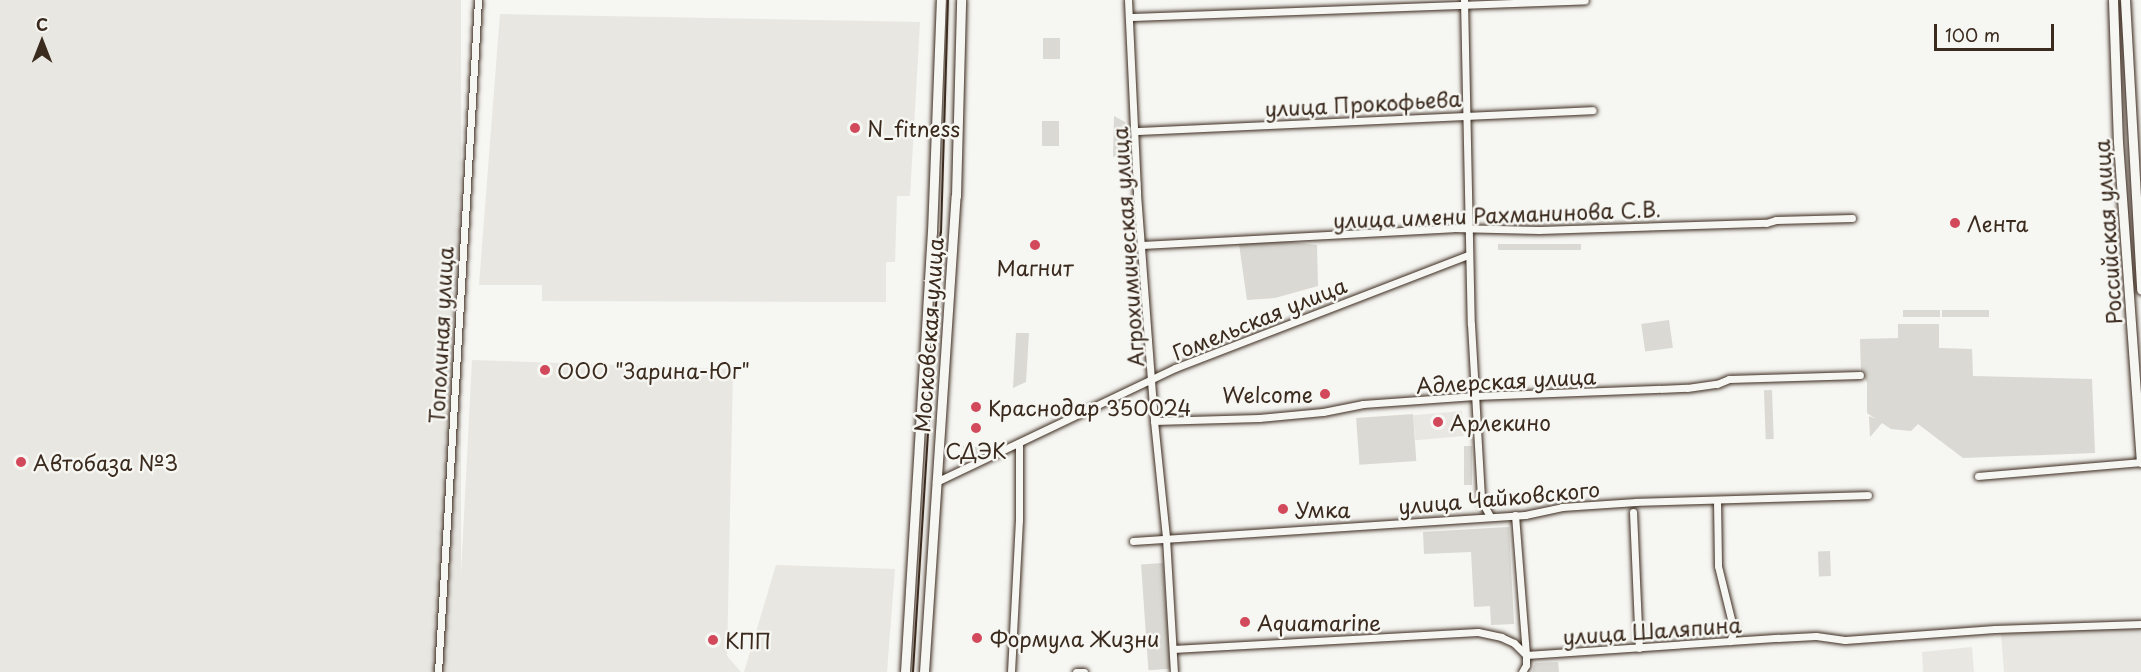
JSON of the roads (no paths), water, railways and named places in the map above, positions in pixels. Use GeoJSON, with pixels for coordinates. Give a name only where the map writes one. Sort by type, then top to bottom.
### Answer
{"type":"FeatureCollection","features":[{"type":"Feature","properties":{"kind":"street","name":"Тополиная улица"},"geometry":{"type":"LineString","coordinates":[[438,672],[477,0]]}},
{"type":"Feature","properties":{"kind":"street","name":"Московская улица"},"geometry":{"type":"LineString","coordinates":[[905,672],[932,224],[940,0]]}},
{"type":"Feature","properties":{"kind":"street","name":"Московская улица"},"geometry":{"type":"LineString","coordinates":[[924,672],[956,196],[961,0]]}},
{"type":"Feature","properties":{"kind":"street","name":"Агрохимическая улица"},"geometry":{"type":"LineString","coordinates":[[1128,0],[1136,131],[1137,194],[1154,421],[1166,538],[1174,672]]}},
{"type":"Feature","properties":{"kind":"street"},"geometry":{"type":"LineString","coordinates":[[1130,17],[1464,2],[1585,0]]}},
{"type":"Feature","properties":{"kind":"street","name":"Российская улица"},"geometry":{"type":"LineString","coordinates":[[2113,0],[2118,142],[2141,462]]}},
{"type":"Feature","properties":{"kind":"street","name":"Российская улица"},"geometry":{"type":"LineString","coordinates":[[2126,0],[2141,290]]}},
{"type":"Feature","properties":{"kind":"street"},"geometry":{"type":"LineString","coordinates":[[1464,2],[1467,228],[1475,396],[1481,500],[1490,516]]}},
{"type":"Feature","properties":{"kind":"street","name":"улица Прокофьева"},"geometry":{"type":"LineString","coordinates":[[1136,131],[1466,114],[1593,110]]}},
{"type":"Feature","properties":{"kind":"street","name":"улица имени Рахманинова С.В."},"geometry":{"type":"LineString","coordinates":[[1142,245],[1467,228],[1483,231],[1528,230],[1766,223],[1776,220],[1852,218]]}},
{"type":"Feature","properties":{"kind":"street","name":"Гомельская улица"},"geometry":{"type":"LineString","coordinates":[[936,482],[1151,379],[1468,255]]}},
{"type":"Feature","properties":{"kind":"street","name":"Адлерская улица"},"geometry":{"type":"LineString","coordinates":[[1154,421],[1260,418],[1323,412],[1363,404],[1475,396],[1687,388],[1717,384],[1730,378],[1860,375]]}},
{"type":"Feature","properties":{"kind":"street"},"geometry":{"type":"LineString","coordinates":[[1011,672],[1019,520],[1019,443]]}},
{"type":"Feature","properties":{"kind":"street"},"geometry":{"type":"LineString","coordinates":[[1978,476],[2141,462]]}},
{"type":"Feature","properties":{"kind":"street","name":"улица Чайковского"},"geometry":{"type":"LineString","coordinates":[[1133,541],[1515,515],[1562,507],[1672,500],[1868,495]]}},
{"type":"Feature","properties":{"kind":"street"},"geometry":{"type":"LineString","coordinates":[[1717,500],[1718,566],[1734,631],[1730,641]]}},
{"type":"Feature","properties":{"kind":"street"},"geometry":{"type":"LineString","coordinates":[[1633,512],[1639,648]]}},
{"type":"Feature","properties":{"kind":"street"},"geometry":{"type":"LineString","coordinates":[[1515,515],[1526,655],[1526,665],[1522,672]]}},
{"type":"Feature","properties":{"kind":"street","name":"улица Шаляпина"},"geometry":{"type":"LineString","coordinates":[[1526,655],[1816,636],[1845,640],[1995,629],[2141,624]]}},
{"type":"Feature","properties":{"kind":"street"},"geometry":{"type":"LineString","coordinates":[[1173,649],[1478,632],[1501,637],[1514,643],[1526,655]]}},
{"type":"Feature","properties":{"kind":"street"},"geometry":{"type":"LineString","coordinates":[[1076,672],[1084,672]]}},
{"type":"Feature","properties":{"kind":"tram line"},"geometry":{"type":"LineString","coordinates":[[913,672],[941,233],[948,0]]}},
{"type":"Feature","properties":{"kind":"place","name":"N_fitness"},"geometry":{"type":"Point","coordinates":[855,128]}},
{"type":"Feature","properties":{"kind":"place","name":"Лента"},"geometry":{"type":"Point","coordinates":[1955,223]}},
{"type":"Feature","properties":{"kind":"place","name":"Магнит"},"geometry":{"type":"Point","coordinates":[1035,245]}},
{"type":"Feature","properties":{"kind":"place","name":"ООО \"Зарина-Юг\""},"geometry":{"type":"Point","coordinates":[545,370]}},
{"type":"Feature","properties":{"kind":"place","name":"Welcome"},"geometry":{"type":"Point","coordinates":[1325,394]}},
{"type":"Feature","properties":{"kind":"place","name":"Краснодар 350024"},"geometry":{"type":"Point","coordinates":[976,407]}},
{"type":"Feature","properties":{"kind":"place","name":"Арлекино"},"geometry":{"type":"Point","coordinates":[1438,422]}},
{"type":"Feature","properties":{"kind":"place","name":"СДЭК"},"geometry":{"type":"Point","coordinates":[976,428]}},
{"type":"Feature","properties":{"kind":"place","name":"Автобаза №3"},"geometry":{"type":"Point","coordinates":[21,462]}},
{"type":"Feature","properties":{"kind":"place","name":"Умка"},"geometry":{"type":"Point","coordinates":[1283,509]}},
{"type":"Feature","properties":{"kind":"place","name":"Aquamarine"},"geometry":{"type":"Point","coordinates":[1245,622]}},
{"type":"Feature","properties":{"kind":"place","name":"Формула Жизни"},"geometry":{"type":"Point","coordinates":[977,638]}},
{"type":"Feature","properties":{"kind":"place","name":"КПП"},"geometry":{"type":"Point","coordinates":[713,640]}}]}
